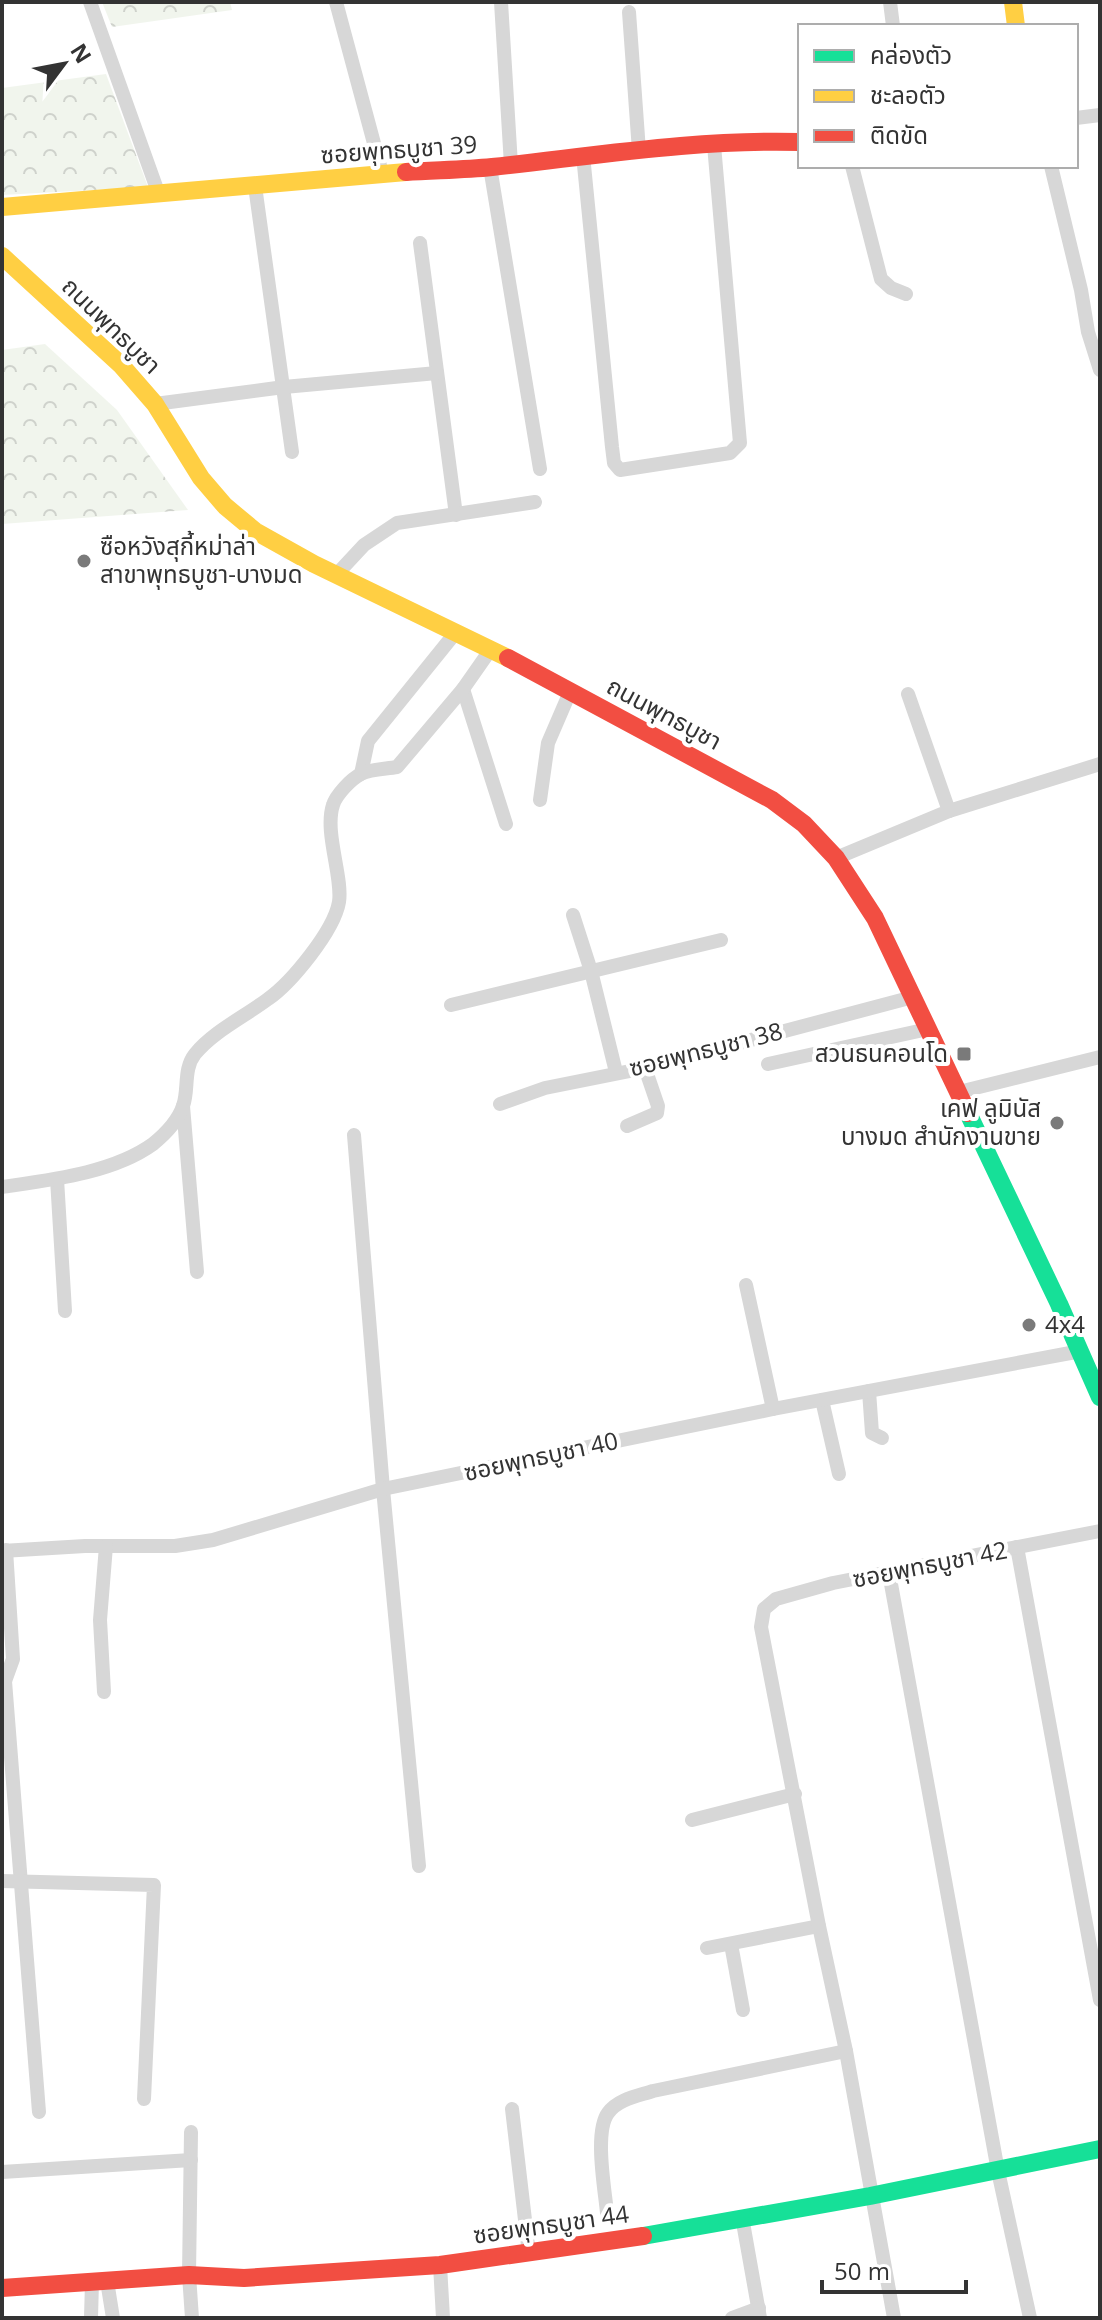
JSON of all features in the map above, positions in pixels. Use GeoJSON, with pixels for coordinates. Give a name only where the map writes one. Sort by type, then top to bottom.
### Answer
{"type":"FeatureCollection","features":[{"type":"Feature","properties":{"kind":"street"},"geometry":{"type":"LineString","coordinates":[[90,2],[158,192]]}},
{"type":"Feature","properties":{"kind":"street"},"geometry":{"type":"LineString","coordinates":[[336,2],[382,173]]}},
{"type":"Feature","properties":{"kind":"street"},"geometry":{"type":"LineString","coordinates":[[501,2],[511,165]]}},
{"type":"Feature","properties":{"kind":"street"},"geometry":{"type":"LineString","coordinates":[[890,2],[893,24]]}},
{"type":"Feature","properties":{"kind":"street"},"geometry":{"type":"LineString","coordinates":[[1013,2],[1016,24]]}},
{"type":"Feature","properties":{"kind":"street"},"geometry":{"type":"LineString","coordinates":[[629,12],[639,151]]}},
{"type":"Feature","properties":{"kind":"street"},"geometry":{"type":"LineString","coordinates":[[1078,118],[1100,115]]}},
{"type":"Feature","properties":{"kind":"street","name":"ซอยพุทธบูชา 39"},"geometry":{"type":"LineString","coordinates":[[2,207],[382,173],[490,167],[583,155],[764,141],[798,142]]}},
{"type":"Feature","properties":{"kind":"street"},"geometry":{"type":"LineString","coordinates":[[583,155],[612,447],[614,463],[620,470],[730,453],[740,443],[714,145]]}},
{"type":"Feature","properties":{"kind":"street"},"geometry":{"type":"LineString","coordinates":[[490,167],[540,469]]}},
{"type":"Feature","properties":{"kind":"street"},"geometry":{"type":"LineString","coordinates":[[853,168],[881,279],[891,288],[906,294]]}},
{"type":"Feature","properties":{"kind":"street"},"geometry":{"type":"LineString","coordinates":[[1051,168],[1088,332],[1100,370]]}},
{"type":"Feature","properties":{"kind":"street"},"geometry":{"type":"LineString","coordinates":[[255,186],[292,452]]}},
{"type":"Feature","properties":{"kind":"street"},"geometry":{"type":"LineString","coordinates":[[420,243],[456,515]]}},
{"type":"Feature","properties":{"kind":"street","name":"ถนนพุทธบูชา"},"geometry":{"type":"LineString","coordinates":[[2,256],[121,365],[155,404],[201,478],[225,506],[255,531],[491,649],[772,800],[804,824],[836,858],[868,905],[959,1092],[1100,1397]]}},
{"type":"Feature","properties":{"kind":"street"},"geometry":{"type":"LineString","coordinates":[[155,404],[284,387],[437,373]]}},
{"type":"Feature","properties":{"kind":"street"},"geometry":{"type":"LineString","coordinates":[[337,574],[364,545],[397,523],[535,502]]}},
{"type":"Feature","properties":{"kind":"street"},"geometry":{"type":"LineString","coordinates":[[361,774],[368,741],[456,632]]}},
{"type":"Feature","properties":{"kind":"street"},"geometry":{"type":"LineString","coordinates":[[197,1272],[183,1106],[184,1083],[192,1057],[208,1041],[272,997],[303,965],[325,934],[339,902],[332,806],[340,793],[361,774],[397,767],[463,689],[491,649]]}},
{"type":"Feature","properties":{"kind":"street"},"geometry":{"type":"LineString","coordinates":[[463,689],[506,824]]}},
{"type":"Feature","properties":{"kind":"street"},"geometry":{"type":"LineString","coordinates":[[540,800],[548,743],[570,692]]}},
{"type":"Feature","properties":{"kind":"street"},"geometry":{"type":"LineString","coordinates":[[908,694],[949,811]]}},
{"type":"Feature","properties":{"kind":"street"},"geometry":{"type":"LineString","coordinates":[[836,858],[949,811],[1100,764]]}},
{"type":"Feature","properties":{"kind":"street"},"geometry":{"type":"LineString","coordinates":[[573,915],[591,971],[616,1072]]}},
{"type":"Feature","properties":{"kind":"street"},"geometry":{"type":"LineString","coordinates":[[451,1005],[721,940]]}},
{"type":"Feature","properties":{"kind":"street","name":"ซอยพุทธบูชา 38"},"geometry":{"type":"LineString","coordinates":[[500,1104],[545,1088],[645,1068],[913,997]]}},
{"type":"Feature","properties":{"kind":"street"},"geometry":{"type":"LineString","coordinates":[[768,1064],[928,1029]]}},
{"type":"Feature","properties":{"kind":"street"},"geometry":{"type":"LineString","coordinates":[[959,1092],[1100,1057]]}},
{"type":"Feature","properties":{"kind":"street"},"geometry":{"type":"LineString","coordinates":[[627,1126],[657,1113],[658,1106],[645,1068]]}},
{"type":"Feature","properties":{"kind":"street"},"geometry":{"type":"LineString","coordinates":[[2,1187],[57,1179],[129,1159],[169,1130],[183,1106]]}},
{"type":"Feature","properties":{"kind":"street"},"geometry":{"type":"LineString","coordinates":[[354,1135],[383,1489],[419,1866]]}},
{"type":"Feature","properties":{"kind":"street"},"geometry":{"type":"LineString","coordinates":[[57,1179],[65,1311]]}},
{"type":"Feature","properties":{"kind":"street"},"geometry":{"type":"LineString","coordinates":[[746,1285],[773,1409]]}},
{"type":"Feature","properties":{"kind":"street","name":"ซอยพุทธบูชา 40"},"geometry":{"type":"LineString","coordinates":[[4,1550],[175,1546],[213,1540],[383,1489],[773,1409],[1081,1351]]}},
{"type":"Feature","properties":{"kind":"street"},"geometry":{"type":"LineString","coordinates":[[869,1391],[872,1433],[882,1438]]}},
{"type":"Feature","properties":{"kind":"street"},"geometry":{"type":"LineString","coordinates":[[822,1400],[839,1474]]}},
{"type":"Feature","properties":{"kind":"street","name":"ซอยพุทธบูชา 42"},"geometry":{"type":"LineString","coordinates":[[795,1794],[761,1627],[764,1609],[776,1599],[833,1583],[1100,1531]]}},
{"type":"Feature","properties":{"kind":"street"},"geometry":{"type":"LineString","coordinates":[[104,1692],[100,1620],[106,1546]]}},
{"type":"Feature","properties":{"kind":"street"},"geometry":{"type":"LineString","coordinates":[[1017,1547],[1100,2000]]}},
{"type":"Feature","properties":{"kind":"street"},"geometry":{"type":"LineString","coordinates":[[4,1550],[13,1659],[4,1679],[39,2112]]}},
{"type":"Feature","properties":{"kind":"street"},"geometry":{"type":"LineString","coordinates":[[889,1573],[998,2171],[1030,2318]]}},
{"type":"Feature","properties":{"kind":"street"},"geometry":{"type":"LineString","coordinates":[[692,1820],[795,1794],[846,2051],[894,2318]]}},
{"type":"Feature","properties":{"kind":"street"},"geometry":{"type":"LineString","coordinates":[[2,1881],[154,1885],[144,2099]]}},
{"type":"Feature","properties":{"kind":"street"},"geometry":{"type":"LineString","coordinates":[[707,1948],[819,1926]]}},
{"type":"Feature","properties":{"kind":"street"},"geometry":{"type":"LineString","coordinates":[[731,1944],[743,2010]]}},
{"type":"Feature","properties":{"kind":"street"},"geometry":{"type":"LineString","coordinates":[[607,2213],[601,2139],[606,2115],[615,2106],[653,2091],[846,2051]]}},
{"type":"Feature","properties":{"kind":"street"},"geometry":{"type":"LineString","coordinates":[[512,2109],[529,2254]]}},
{"type":"Feature","properties":{"kind":"street"},"geometry":{"type":"LineString","coordinates":[[191,2132],[189,2275],[192,2318]]}},
{"type":"Feature","properties":{"kind":"street","name":"ซอยพุทธบูชา 44"},"geometry":{"type":"LineString","coordinates":[[2,2288],[189,2275],[244,2278],[440,2265],[529,2254],[870,2196],[1100,2149]]}},
{"type":"Feature","properties":{"kind":"street"},"geometry":{"type":"LineString","coordinates":[[2,2172],[191,2160]]}},
{"type":"Feature","properties":{"kind":"street"},"geometry":{"type":"LineString","coordinates":[[732,2318],[760,2313],[742,2217]]}},
{"type":"Feature","properties":{"kind":"street"},"geometry":{"type":"LineString","coordinates":[[440,2265],[443,2318]]}},
{"type":"Feature","properties":{"kind":"street"},"geometry":{"type":"LineString","coordinates":[[91,2318],[100,2281]]}},
{"type":"Feature","properties":{"kind":"street"},"geometry":{"type":"LineString","coordinates":[[100,2281],[113,2318]]}},
{"type":"Feature","properties":{"kind":"green space"},"geometry":{"type":"Polygon","coordinates":[[[102,2],[230,2],[232,10],[112,27],[102,2]]]}},
{"type":"Feature","properties":{"kind":"green space"},"geometry":{"type":"Polygon","coordinates":[[[106,74],[148,187],[2,195],[2,88],[106,74]]]}},
{"type":"Feature","properties":{"kind":"green space"},"geometry":{"type":"Polygon","coordinates":[[[45,344],[117,410],[188,510],[2,524],[2,350],[45,344]]]}},
{"type":"Feature","properties":{"kind":"traffic: fast"},"geometry":{"type":"LineString","coordinates":[[968,1113],[1100,1397]]}},
{"type":"Feature","properties":{"kind":"traffic: fast"},"geometry":{"type":"LineString","coordinates":[[643,2236],[870,2196],[1100,2149]]}},
{"type":"Feature","properties":{"kind":"traffic: slow"},"geometry":{"type":"LineString","coordinates":[[1013,2],[1016,24]]}},
{"type":"Feature","properties":{"kind":"traffic: slow"},"geometry":{"type":"LineString","coordinates":[[2,207],[406,172]]}},
{"type":"Feature","properties":{"kind":"traffic: slow"},"geometry":{"type":"LineString","coordinates":[[2,256],[121,365],[155,404],[201,478],[225,506],[255,531],[314,564],[508,658]]}},
{"type":"Feature","properties":{"kind":"traffic: jam"},"geometry":{"type":"LineString","coordinates":[[406,172],[492,167],[723,143],[798,142]]}},
{"type":"Feature","properties":{"kind":"traffic: jam"},"geometry":{"type":"LineString","coordinates":[[508,658],[772,800],[804,824],[836,858],[875,918],[968,1113]]}},
{"type":"Feature","properties":{"kind":"traffic: jam"},"geometry":{"type":"LineString","coordinates":[[2,2288],[189,2275],[244,2278],[440,2265],[643,2236]]}},
{"type":"Feature","properties":{"kind":"place","name":"ซือหวังสุกี้หม่าล่า สาขาพุทธบูชา-บางมด"},"geometry":{"type":"Point","coordinates":[84,561]}},
{"type":"Feature","properties":{"kind":"place","name":"สวนธนคอนโด"},"geometry":{"type":"Point","coordinates":[964,1054]}},
{"type":"Feature","properties":{"kind":"place","name":"เคฟ ลูมินัส บางมด สำนักงานขาย"},"geometry":{"type":"Point","coordinates":[1057,1123]}},
{"type":"Feature","properties":{"kind":"place","name":"4x4"},"geometry":{"type":"Point","coordinates":[1029,1325]}}]}
